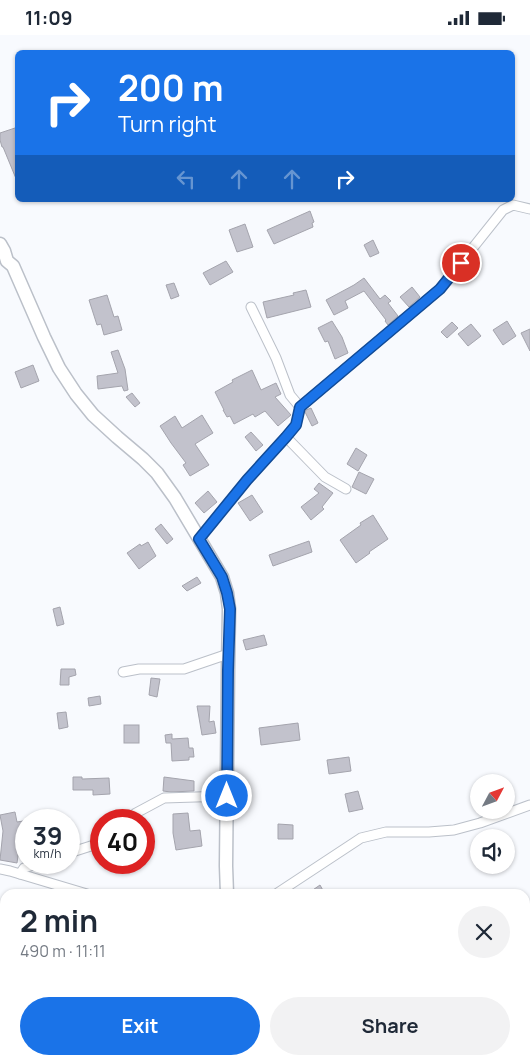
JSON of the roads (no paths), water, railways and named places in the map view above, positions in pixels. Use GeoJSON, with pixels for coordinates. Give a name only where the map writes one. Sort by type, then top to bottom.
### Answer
{"type":"FeatureCollection","features":[{"type":"Feature","properties":{"kind":"street"},"geometry":{"type":"LineString","coordinates":[[199,539],[247,480],[296,425],[300,407],[440,289],[503,210],[513,205],[530,209]]}},
{"type":"Feature","properties":{"kind":"street"},"geometry":{"type":"LineString","coordinates":[[0,244],[4,251],[3,262],[13,266],[59,368],[76,394],[93,415],[157,473],[175,498],[222,577],[230,609],[227,889]]}},
{"type":"Feature","properties":{"kind":"street"},"geometry":{"type":"LineString","coordinates":[[251,307],[276,359],[290,395],[300,407]]}},
{"type":"Feature","properties":{"kind":"street"},"geometry":{"type":"LineString","coordinates":[[286,437],[325,477],[346,489]]}},
{"type":"Feature","properties":{"kind":"street"},"geometry":{"type":"LineString","coordinates":[[123,672],[139,669],[184,669],[228,654]]}},
{"type":"Feature","properties":{"kind":"street"},"geometry":{"type":"LineString","coordinates":[[143,809],[164,798],[227,796]]}},
{"type":"Feature","properties":{"kind":"street"},"geometry":{"type":"LineString","coordinates":[[284,889],[361,838],[386,832],[454,830],[530,805]]}},
{"type":"Feature","properties":{"kind":"street"},"geometry":{"type":"LineString","coordinates":[[0,869],[15,873]]}},
{"type":"Feature","properties":{"kind":"street"},"geometry":{"type":"LineString","coordinates":[[20,874],[70,889]]}}]}
